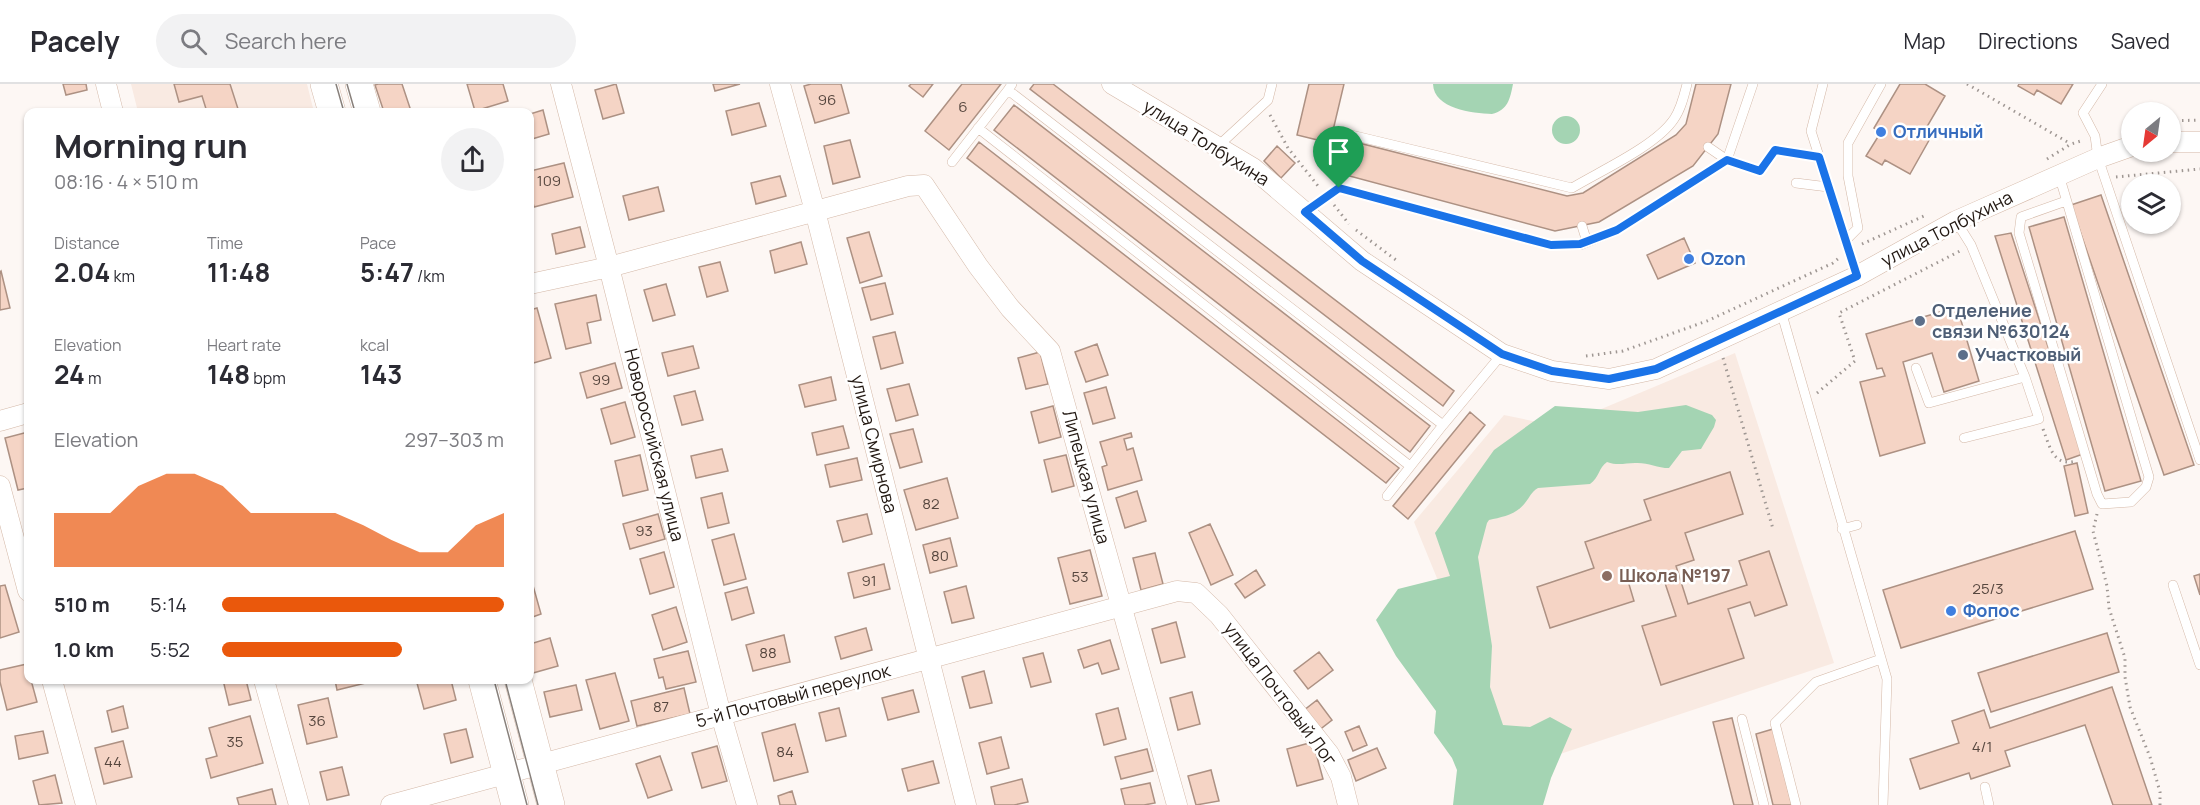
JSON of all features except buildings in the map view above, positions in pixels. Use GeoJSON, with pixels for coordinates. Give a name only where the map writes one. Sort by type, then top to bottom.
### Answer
{"type":"FeatureCollection","features":[{"type":"Feature","properties":{"kind":"main road"},"geometry":{"type":"LineString","coordinates":[[324,84],[331,108]]}},
{"type":"Feature","properties":{"kind":"main road"},"geometry":{"type":"LineString","coordinates":[[359,84],[366,108]]}},
{"type":"Feature","properties":{"kind":"main road"},"geometry":{"type":"LineString","coordinates":[[483,684],[515,805]]}},
{"type":"Feature","properties":{"kind":"main road"},"geometry":{"type":"LineString","coordinates":[[519,684],[552,805]]}},
{"type":"Feature","properties":{"kind":"street"},"geometry":{"type":"LineString","coordinates":[[106,84],[112,108]]}},
{"type":"Feature","properties":{"kind":"street","name":"Новороссийская улица"},"geometry":{"type":"LineString","coordinates":[[561,84],[609,267],[720,715],[747,805]]}},
{"type":"Feature","properties":{"kind":"street","name":"улица Смирнова"},"geometry":{"type":"LineString","coordinates":[[780,84],[815,211],[966,805]]}},
{"type":"Feature","properties":{"kind":"street","name":"улица Толбухина"},"geometry":{"type":"LineString","coordinates":[[1112,84],[1253,168],[1362,261],[1502,354],[1552,371],[1609,379],[1656,369],[1857,276],[1956,221],[2098,158],[2121,151]]}},
{"type":"Feature","properties":{"kind":"street"},"geometry":{"type":"LineString","coordinates":[[2181,142],[2200,142]]}},
{"type":"Feature","properties":{"kind":"street","name":"Липецкая улица"},"geometry":{"type":"LineString","coordinates":[[815,211],[908,186],[924,185],[978,266],[1010,308],[1050,351],[1177,805]]}},
{"type":"Feature","properties":{"kind":"street"},"geometry":{"type":"LineString","coordinates":[[534,283],[609,267],[815,211]]}},
{"type":"Feature","properties":{"kind":"street"},"geometry":{"type":"LineString","coordinates":[[0,421],[24,414]]}},
{"type":"Feature","properties":{"kind":"street"},"geometry":{"type":"LineString","coordinates":[[0,486],[24,576]]}},
{"type":"Feature","properties":{"kind":"street","name":"5-й Почтовый переулок"},"geometry":{"type":"LineString","coordinates":[[391,805],[1177,591],[1196,593]]}},
{"type":"Feature","properties":{"kind":"street","name":"улица Почтовый Лог"},"geometry":{"type":"LineString","coordinates":[[1196,593],[1219,615],[1329,754],[1341,777],[1348,805]]}},
{"type":"Feature","properties":{"kind":"street"},"geometry":{"type":"LineString","coordinates":[[53,684],[86,805]]}},
{"type":"Feature","properties":{"kind":"street"},"geometry":{"type":"LineString","coordinates":[[265,684],[299,805]]}},
{"type":"Feature","properties":{"kind":"lane"},"geometry":{"type":"LineString","coordinates":[[1217,147],[1268,100],[1272,84]]}},
{"type":"Feature","properties":{"kind":"lane"},"geometry":{"type":"LineString","coordinates":[[1343,133],[1573,191],[1648,143],[1673,120],[1687,84]]}},
{"type":"Feature","properties":{"kind":"lane"},"geometry":{"type":"LineString","coordinates":[[1305,212],[1339,188],[1551,245],[1587,242],[1617,230],[1727,160],[1753,84]]}},
{"type":"Feature","properties":{"kind":"lane"},"geometry":{"type":"LineString","coordinates":[[1823,84],[1811,131],[1857,276]]}},
{"type":"Feature","properties":{"kind":"lane"},"geometry":{"type":"LineString","coordinates":[[1847,246],[1858,228],[1848,176],[1848,143],[1881,84]]}},
{"type":"Feature","properties":{"kind":"lane"},"geometry":{"type":"LineString","coordinates":[[2102,84],[2083,113],[2095,136],[2098,158],[2200,460]]}},
{"type":"Feature","properties":{"kind":"lane"},"geometry":{"type":"LineString","coordinates":[[952,162],[1010,87],[1443,425]]}},
{"type":"Feature","properties":{"kind":"lane"},"geometry":{"type":"LineString","coordinates":[[1673,120],[1681,129]]}},
{"type":"Feature","properties":{"kind":"lane"},"geometry":{"type":"LineString","coordinates":[[978,128],[1410,466]]}},
{"type":"Feature","properties":{"kind":"lane"},"geometry":{"type":"LineString","coordinates":[[1708,147],[1727,160],[1760,171],[1775,150],[1819,157]]}},
{"type":"Feature","properties":{"kind":"lane"},"geometry":{"type":"LineString","coordinates":[[2059,175],[2149,477],[2146,487],[2131,502],[2102,504],[2097,494],[2019,233],[2021,217],[2066,201]]}},
{"type":"Feature","properties":{"kind":"lane"},"geometry":{"type":"LineString","coordinates":[[1796,183],[1828,187]]}},
{"type":"Feature","properties":{"kind":"lane"},"geometry":{"type":"LineString","coordinates":[[1956,221],[1971,245],[2025,377],[2039,419],[1964,438]]}},
{"type":"Feature","properties":{"kind":"lane"},"geometry":{"type":"LineString","coordinates":[[1582,226],[1587,242]]}},
{"type":"Feature","properties":{"kind":"lane"},"geometry":{"type":"LineString","coordinates":[[1781,311],[1887,679],[1883,805]]}},
{"type":"Feature","properties":{"kind":"lane"},"geometry":{"type":"LineString","coordinates":[[1387,496],[1502,354]]}},
{"type":"Feature","properties":{"kind":"lane"},"geometry":{"type":"LineString","coordinates":[[1916,368],[1929,403],[2025,377]]}},
{"type":"Feature","properties":{"kind":"lane"},"geometry":{"type":"LineString","coordinates":[[1842,529],[1857,525]]}},
{"type":"Feature","properties":{"kind":"lane"},"geometry":{"type":"LineString","coordinates":[[2173,585],[2200,665]]}},
{"type":"Feature","properties":{"kind":"lane"},"geometry":{"type":"LineString","coordinates":[[1796,805],[1775,723],[1816,682],[1881,659]]}},
{"type":"Feature","properties":{"kind":"lane"},"geometry":{"type":"LineString","coordinates":[[1742,719],[1764,805]]}},
{"type":"Feature","properties":{"kind":"lane"},"geometry":{"type":"LineString","coordinates":[[1985,787],[1989,805]]}},
{"type":"Feature","properties":{"kind":"path"},"geometry":{"type":"LineString","coordinates":[[1967,84],[2071,144]]}},
{"type":"Feature","properties":{"kind":"path"},"geometry":{"type":"LineString","coordinates":[[1264,104],[1288,148],[1350,225],[1396,260]]}},
{"type":"Feature","properties":{"kind":"path"},"geometry":{"type":"LineString","coordinates":[[2181,121],[2200,120]]}},
{"type":"Feature","properties":{"kind":"path"},"geometry":{"type":"LineString","coordinates":[[2046,160],[2071,144],[2095,136]]}},
{"type":"Feature","properties":{"kind":"path"},"geometry":{"type":"LineString","coordinates":[[1578,356],[1623,351],[1707,321],[1833,263],[1847,246],[1930,213]]}},
{"type":"Feature","properties":{"kind":"path"},"geometry":{"type":"LineString","coordinates":[[1718,340],[1773,529]]}},
{"type":"Feature","properties":{"kind":"path"},"geometry":{"type":"LineString","coordinates":[[2039,419],[2059,461],[2066,463],[2088,458]]}},
{"type":"Feature","properties":{"kind":"path"},"geometry":{"type":"LineString","coordinates":[[2102,504],[2095,517],[2093,531],[2107,586],[2109,608],[2125,658],[2125,677],[2130,707],[2150,757],[2160,792],[2160,805]]}},
{"type":"Feature","properties":{"kind":"shaded area"},"geometry":{"type":"Polygon","coordinates":[[[131,84],[307,84],[313,108],[137,108],[131,84]]]}},
{"type":"Feature","properties":{"kind":"shaded area"},"geometry":{"type":"Polygon","coordinates":[[[1735,353],[1834,663],[1515,769],[1414,522],[1504,415],[1552,425],[1599,410],[1735,353]]]}},
{"type":"Feature","properties":{"kind":"green space"},"geometry":{"type":"Polygon","coordinates":[[[1433,84],[1513,84],[1505,107],[1492,114],[1465,111],[1447,104],[1435,92],[1433,84]]]}},
{"type":"Feature","properties":{"kind":"green space"},"geometry":{"type":"Polygon","coordinates":[[[1566,116],[1576,120],[1580,130],[1576,140],[1566,144],[1556,140],[1552,130],[1556,120],[1566,116]]]}},
{"type":"Feature","properties":{"kind":"green space"},"geometry":{"type":"Polygon","coordinates":[[[1686,405],[1712,415],[1716,420],[1701,449],[1682,451],[1669,468],[1639,463],[1607,462],[1590,484],[1538,488],[1517,510],[1489,520],[1487,523],[1478,557],[1492,646],[1490,687],[1503,725],[1530,727],[1550,717],[1572,729],[1551,778],[1543,805],[1453,805],[1457,770],[1452,758],[1434,733],[1436,711],[1396,656],[1376,620],[1398,589],[1450,576],[1435,533],[1494,450],[1555,406],[1638,412],[1686,405]]]}},
{"type":"Feature","properties":{"kind":"tram line"},"geometry":{"type":"LineString","coordinates":[[336,84],[343,108]]}},
{"type":"Feature","properties":{"kind":"tram line"},"geometry":{"type":"LineString","coordinates":[[347,84],[354,108]]}},
{"type":"Feature","properties":{"kind":"tram line"},"geometry":{"type":"LineString","coordinates":[[495,684],[527,805]]}},
{"type":"Feature","properties":{"kind":"tram line"},"geometry":{"type":"LineString","coordinates":[[506,684],[538,805]]}},
{"type":"Feature","properties":{"kind":"place","name":"Отличный"},"geometry":{"type":"Point","coordinates":[1881,132]}},
{"type":"Feature","properties":{"kind":"place","name":"Ozon"},"geometry":{"type":"Point","coordinates":[1689,259]}},
{"type":"Feature","properties":{"kind":"place","name":"Отделение связи №630124"},"geometry":{"type":"Point","coordinates":[1920,321]}},
{"type":"Feature","properties":{"kind":"place","name":"Участковый"},"geometry":{"type":"Point","coordinates":[1963,355]}},
{"type":"Feature","properties":{"kind":"place","name":"Школа №197"},"geometry":{"type":"Point","coordinates":[1607,576]}},
{"type":"Feature","properties":{"kind":"place","name":"Фопос"},"geometry":{"type":"Point","coordinates":[1951,611]}},
{"type":"Feature","properties":{"kind":"route"},"geometry":{"type":"LineString","coordinates":[[1775,150],[1819,157],[1857,276],[1656,369],[1609,379],[1552,371],[1502,354],[1362,261],[1305,212],[1339,188],[1551,245],[1580,244],[1617,230],[1727,160],[1760,171],[1775,150]]}}]}
